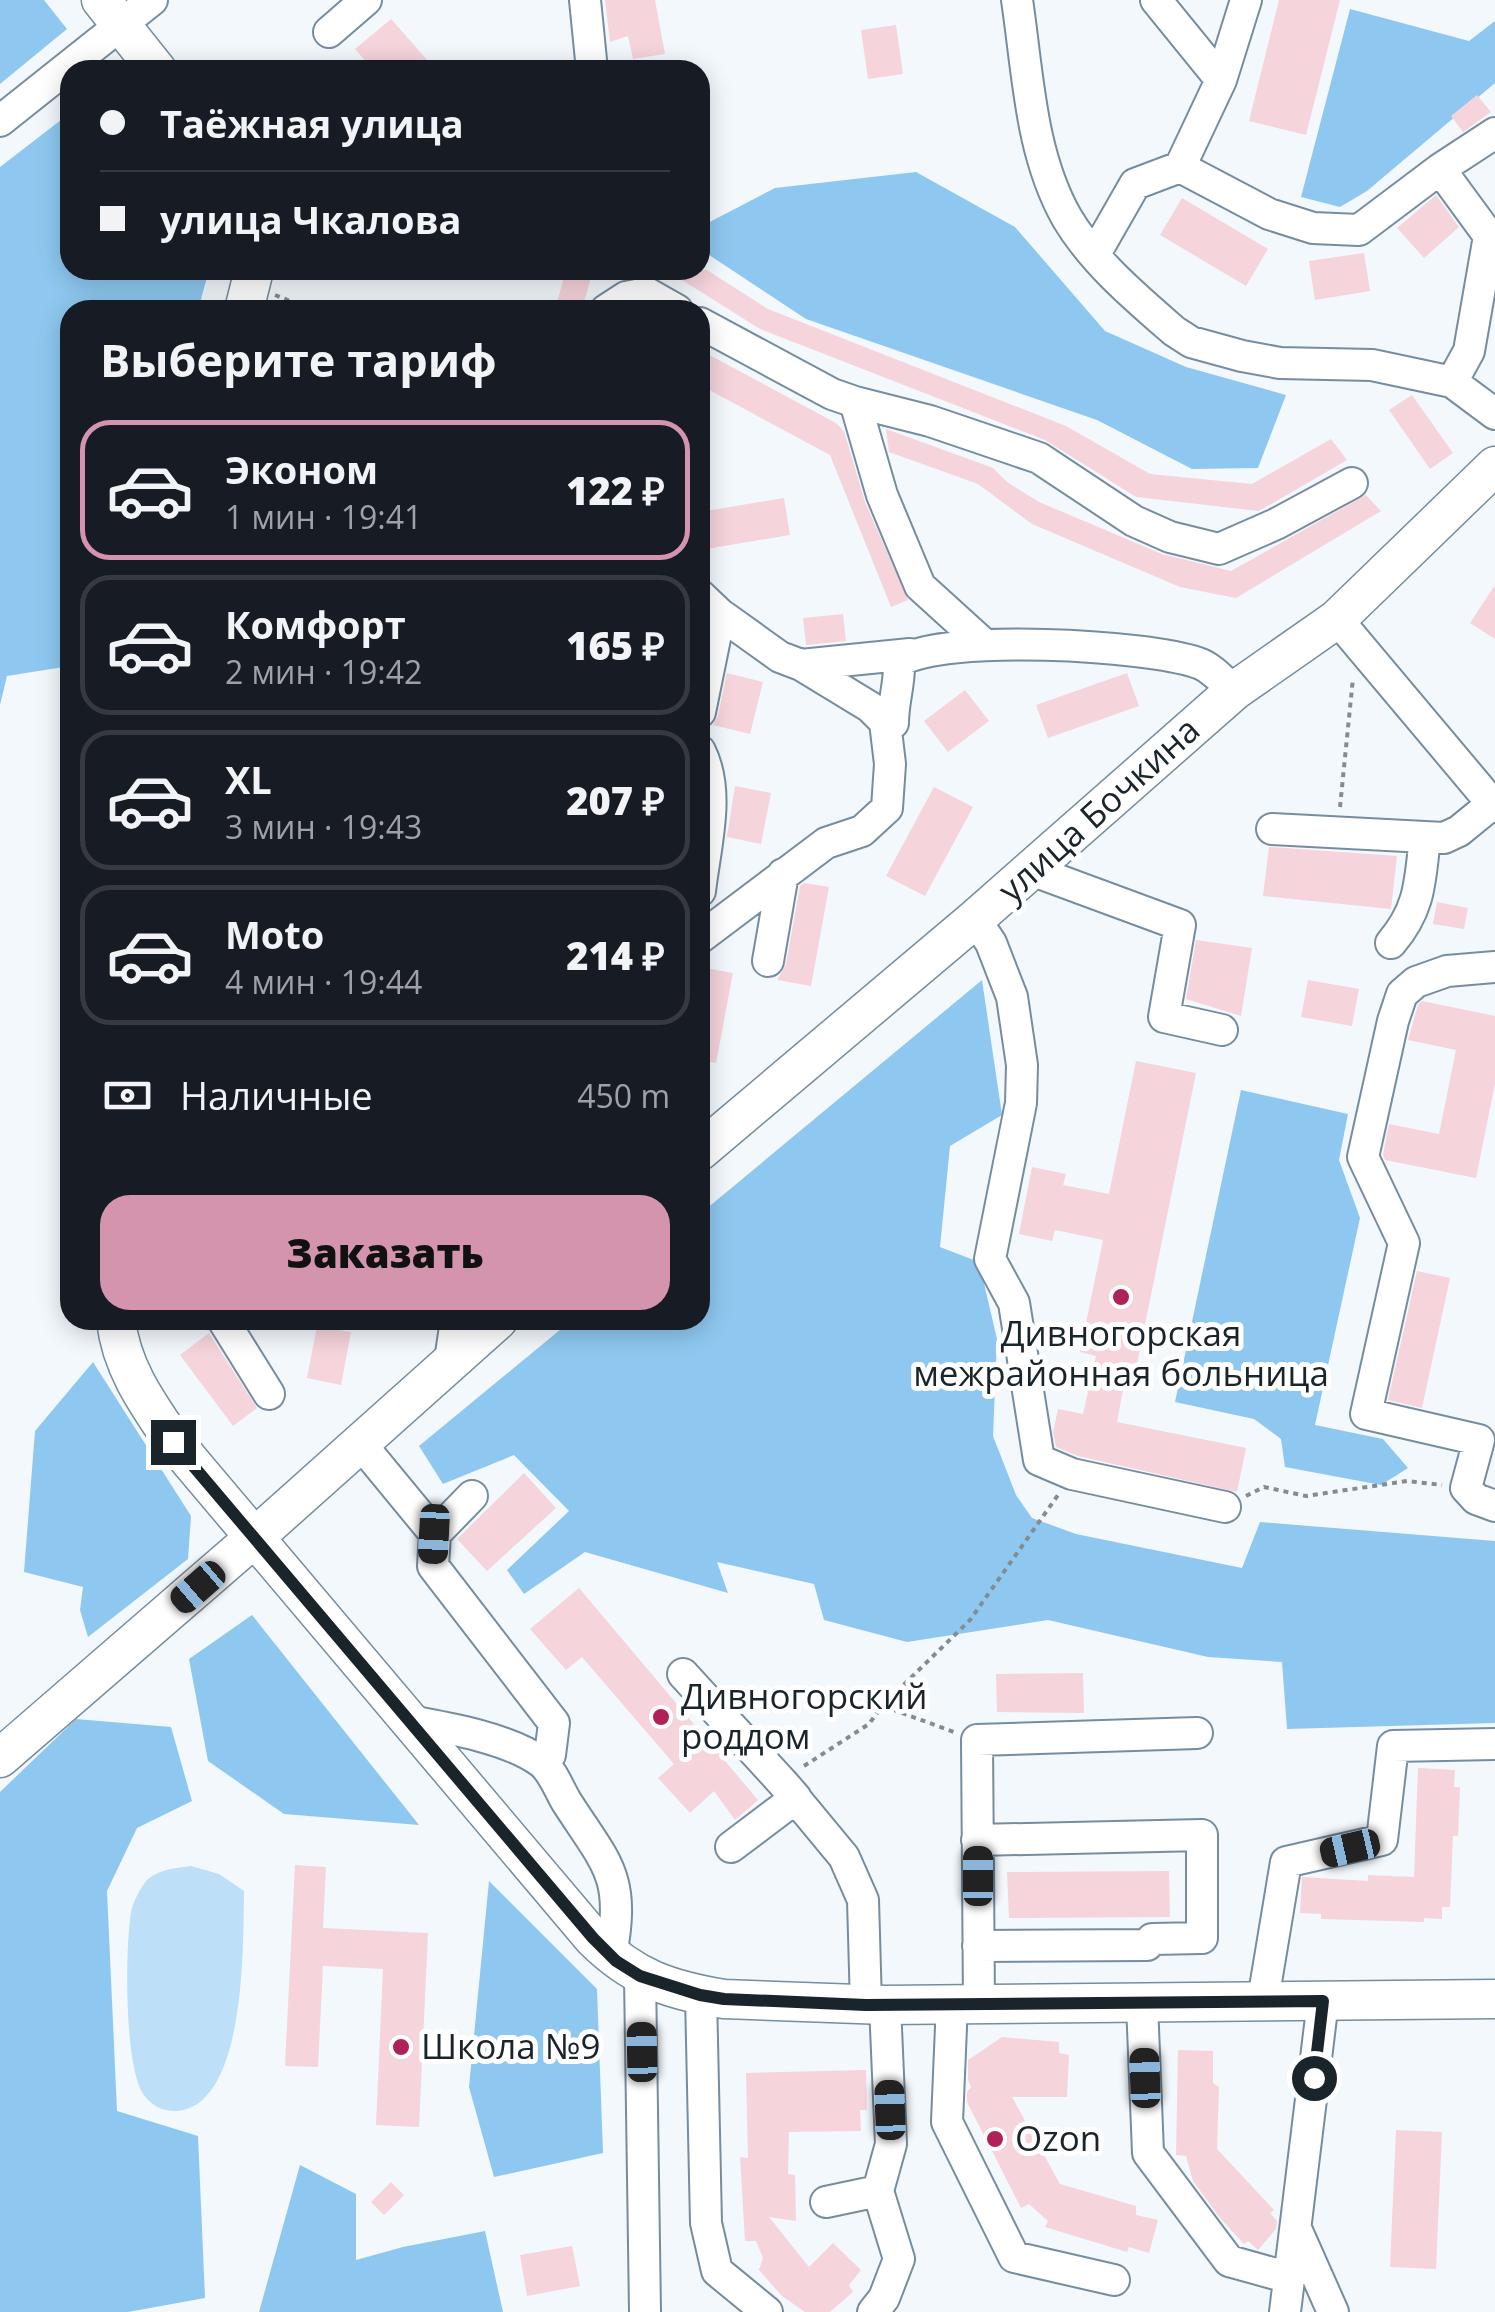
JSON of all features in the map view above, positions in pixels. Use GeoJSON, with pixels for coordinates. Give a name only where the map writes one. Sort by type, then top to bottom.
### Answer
{"type":"FeatureCollection","features":[{"type":"Feature","properties":{"kind":"main road"},"geometry":{"type":"LineString","coordinates":[[110,13],[150,60]]}},
{"type":"Feature","properties":{"kind":"main road","name":"улица Бочкина"},"geometry":{"type":"LineString","coordinates":[[710,1142],[975,920],[1234,691],[1347,631],[1495,466]]}},
{"type":"Feature","properties":{"kind":"main road"},"geometry":{"type":"LineString","coordinates":[[124,1330],[122,1354],[139,1392],[173,1442],[626,1966],[700,1995],[876,2005],[1495,1999]]}},
{"type":"Feature","properties":{"kind":"main road"},"geometry":{"type":"LineString","coordinates":[[0,1758],[486,1330]]}},
{"type":"Feature","properties":{"kind":"street"},"geometry":{"type":"LineString","coordinates":[[62,60],[110,13],[152,0]]}},
{"type":"Feature","properties":{"kind":"street"},"geometry":{"type":"LineString","coordinates":[[329,32],[366,0]]}},
{"type":"Feature","properties":{"kind":"street"},"geometry":{"type":"LineString","coordinates":[[585,0],[591,60]]}},
{"type":"Feature","properties":{"kind":"street"},"geometry":{"type":"LineString","coordinates":[[1017,0],[1041,158],[1068,220],[1142,302],[1191,342],[1280,363],[1372,364],[1452,382],[1495,414]]}},
{"type":"Feature","properties":{"kind":"street"},"geometry":{"type":"LineString","coordinates":[[1156,0],[1221,80]]}},
{"type":"Feature","properties":{"kind":"street"},"geometry":{"type":"LineString","coordinates":[[1095,254],[1134,184],[1180,168],[1221,80],[1246,0]]}},
{"type":"Feature","properties":{"kind":"street"},"geometry":{"type":"LineString","coordinates":[[0,121],[60,62]]}},
{"type":"Feature","properties":{"kind":"street"},"geometry":{"type":"LineString","coordinates":[[1180,168],[1268,214],[1313,228],[1359,230],[1495,133]]}},
{"type":"Feature","properties":{"kind":"street"},"geometry":{"type":"LineString","coordinates":[[1440,169],[1489,236],[1469,351]]}},
{"type":"Feature","properties":{"kind":"street"},"geometry":{"type":"LineString","coordinates":[[621,300],[647,293],[659,300]]}},
{"type":"Feature","properties":{"kind":"street"},"geometry":{"type":"LineString","coordinates":[[1452,382],[1495,316]]}},
{"type":"Feature","properties":{"kind":"street"},"geometry":{"type":"LineString","coordinates":[[710,328],[832,394],[930,421],[1039,458],[1134,521],[1170,537],[1219,549],[1352,483]]}},
{"type":"Feature","properties":{"kind":"street"},"geometry":{"type":"LineString","coordinates":[[855,402],[882,495],[920,586],[985,645]]}},
{"type":"Feature","properties":{"kind":"street"},"geometry":{"type":"LineString","coordinates":[[710,604],[780,657],[801,665],[870,706],[885,722],[890,764],[887,808],[862,831],[826,843],[710,930]]}},
{"type":"Feature","properties":{"kind":"street"},"geometry":{"type":"LineString","coordinates":[[1272,828],[1444,838],[1494,805],[1347,631]]}},
{"type":"Feature","properties":{"kind":"street"},"geometry":{"type":"LineString","coordinates":[[801,665],[985,645],[1143,650],[1200,663],[1234,691]]}},
{"type":"Feature","properties":{"kind":"street"},"geometry":{"type":"LineString","coordinates":[[885,722],[894,723],[899,662],[910,654]]}},
{"type":"Feature","properties":{"kind":"street"},"geometry":{"type":"LineString","coordinates":[[710,770],[710,803]]}},
{"type":"Feature","properties":{"kind":"street"},"geometry":{"type":"LineString","coordinates":[[1391,943],[1408,924],[1419,896],[1424,836]]}},
{"type":"Feature","properties":{"kind":"street"},"geometry":{"type":"LineString","coordinates":[[1031,870],[1180,925],[1164,1017],[1222,1030]]}},
{"type":"Feature","properties":{"kind":"street"},"geometry":{"type":"LineString","coordinates":[[768,961],[783,874]]}},
{"type":"Feature","properties":{"kind":"street"},"geometry":{"type":"LineString","coordinates":[[975,920],[991,943],[1012,996],[1022,1065],[1020,1103],[990,1259],[1014,1303],[1039,1460],[1072,1474],[1225,1507]]}},
{"type":"Feature","properties":{"kind":"street"},"geometry":{"type":"LineString","coordinates":[[1495,968],[1447,971],[1416,982],[1402,994],[1364,1156],[1404,1243],[1366,1414],[1479,1440],[1466,1488],[1476,1499],[1495,1506]]}},
{"type":"Feature","properties":{"kind":"street"},"geometry":{"type":"LineString","coordinates":[[229,1330],[269,1394]]}},
{"type":"Feature","properties":{"kind":"street"},"geometry":{"type":"LineString","coordinates":[[450,1360],[454,1330]]}},
{"type":"Feature","properties":{"kind":"street"},"geometry":{"type":"LineString","coordinates":[[360,1444],[434,1534],[433,1566],[554,1723],[550,1755],[544,1763]]}},
{"type":"Feature","properties":{"kind":"street"},"geometry":{"type":"LineString","coordinates":[[434,1534],[472,1496]]}},
{"type":"Feature","properties":{"kind":"street"},"geometry":{"type":"LineString","coordinates":[[683,1674],[844,1857],[863,1900],[891,2144],[878,2191],[899,2260],[884,2298],[873,2312]]}},
{"type":"Feature","properties":{"kind":"street"},"geometry":{"type":"LineString","coordinates":[[410,1720],[480,1736],[544,1763],[603,1856],[616,1888],[617,1924],[626,1966],[645,2312]]}},
{"type":"Feature","properties":{"kind":"street"},"geometry":{"type":"LineString","coordinates":[[1114,2280],[1014,2257],[947,2122],[978,1946],[978,1740],[1197,1733]]}},
{"type":"Feature","properties":{"kind":"street"},"geometry":{"type":"LineString","coordinates":[[1263,2000],[1286,1862],[1382,1840],[1394,1746],[1495,1744]]}},
{"type":"Feature","properties":{"kind":"street"},"geometry":{"type":"LineString","coordinates":[[730,1847],[788,1789]]}},
{"type":"Feature","properties":{"kind":"street"},"geometry":{"type":"LineString","coordinates":[[978,1840],[1202,1835],[1202,1938],[1152,1939],[1147,1946],[978,1946]]}},
{"type":"Feature","properties":{"kind":"street"},"geometry":{"type":"LineString","coordinates":[[700,1995],[706,2223],[717,2271],[767,2312]]}},
{"type":"Feature","properties":{"kind":"street"},"geometry":{"type":"LineString","coordinates":[[1285,2312],[1323,2001]]}},
{"type":"Feature","properties":{"kind":"street"},"geometry":{"type":"LineString","coordinates":[[1142,2002],[1148,2153],[1229,2261],[1290,2278]]}},
{"type":"Feature","properties":{"kind":"street"},"geometry":{"type":"LineString","coordinates":[[826,2202],[878,2191]]}},
{"type":"Feature","properties":{"kind":"street"},"geometry":{"type":"LineString","coordinates":[[1296,2231],[1333,2312]]}},
{"type":"Feature","properties":{"kind":"path"},"geometry":{"type":"LineString","coordinates":[[250,288],[284,300]]}},
{"type":"Feature","properties":{"kind":"path"},"geometry":{"type":"LineString","coordinates":[[1338,832],[1347,631]]}},
{"type":"Feature","properties":{"kind":"path"},"geometry":{"type":"LineString","coordinates":[[788,1789],[869,1724],[882,1706],[970,1620],[1072,1474]]}},
{"type":"Feature","properties":{"kind":"path"},"geometry":{"type":"LineString","coordinates":[[1264,1486],[1306,1496],[1407,1482],[1466,1488]]}},
{"type":"Feature","properties":{"kind":"path"},"geometry":{"type":"LineString","coordinates":[[882,1706],[978,1740]]}},
{"type":"Feature","properties":{"kind":"shaded area"},"geometry":{"type":"Polygon","coordinates":[[[0,0],[44,0],[67,29],[0,84],[0,0]]]}},
{"type":"Feature","properties":{"kind":"shaded area"},"geometry":{"type":"Polygon","coordinates":[[[1350,9],[1469,41],[1495,21],[1495,83],[1367,191],[1340,207],[1301,197],[1350,9]]]}},
{"type":"Feature","properties":{"kind":"shaded area"},"geometry":{"type":"Polygon","coordinates":[[[60,121],[60,280],[206,280],[201,300],[60,300],[60,668],[7,676],[0,705],[0,167],[60,121]]]}},
{"type":"Feature","properties":{"kind":"shaded area"},"geometry":{"type":"Polygon","coordinates":[[[916,172],[1015,227],[1105,331],[1186,367],[1286,395],[1258,468],[1192,469],[1097,420],[806,319],[710,256],[710,222],[775,188],[916,172]]]}},
{"type":"Feature","properties":{"kind":"shaded area"},"geometry":{"type":"Polygon","coordinates":[[[982,980],[1002,1115],[950,1146],[940,1247],[979,1262],[997,1339],[993,1436],[1016,1495],[1032,1518],[1076,1534],[1242,1568],[1260,1522],[1495,1541],[1495,1723],[1287,1729],[1282,1662],[1208,1657],[1048,1620],[907,1642],[824,1620],[814,1584],[717,1562],[728,1593],[585,1552],[524,1594],[507,1570],[569,1511],[514,1455],[443,1484],[419,1446],[560,1330],[710,1330],[710,1206],[982,980]]]}},
{"type":"Feature","properties":{"kind":"shaded area"},"geometry":{"type":"Polygon","coordinates":[[[1241,1090],[1348,1114],[1339,1160],[1360,1218],[1315,1425],[1383,1439],[1408,1468],[1381,1485],[1285,1467],[1281,1439],[1254,1419],[1175,1402],[1241,1090]]]}},
{"type":"Feature","properties":{"kind":"shaded area"},"geometry":{"type":"Polygon","coordinates":[[[93,1362],[191,1516],[188,1559],[88,1637],[80,1610],[83,1587],[24,1572],[35,1431],[93,1362]]]}},
{"type":"Feature","properties":{"kind":"shaded area"},"geometry":{"type":"Polygon","coordinates":[[[252,1615],[419,1825],[284,1814],[208,1761],[189,1659],[252,1615]]]}},
{"type":"Feature","properties":{"kind":"shaded area"},"geometry":{"type":"Polygon","coordinates":[[[76,1719],[171,1727],[192,1801],[137,1828],[107,1891],[117,2111],[198,2136],[205,2298],[128,2312],[0,2312],[0,1792],[76,1719]]]}},
{"type":"Feature","properties":{"kind":"shaded area"},"geometry":{"type":"Polygon","coordinates":[[[191,1866],[219,1874],[244,1891],[241,1981],[229,2052],[217,2081],[200,2102],[172,2111],[150,2102],[137,2081],[128,2007],[129,1930],[133,1905],[148,1879],[163,1871],[191,1866]]]}},
{"type":"Feature","properties":{"kind":"shaded area"},"geometry":{"type":"Polygon","coordinates":[[[489,1881],[597,1989],[603,2153],[494,2177],[469,2087],[489,1881]]]}},
{"type":"Feature","properties":{"kind":"shaded area"},"geometry":{"type":"Polygon","coordinates":[[[300,2165],[356,2194],[356,2260],[485,2231],[503,2312],[259,2312],[300,2165]]]}},
{"type":"Feature","properties":{"kind":"building"},"geometry":{"type":"Polygon","coordinates":[[[605,0],[655,0],[665,54],[633,59],[628,36],[610,42],[605,0]]]}},
{"type":"Feature","properties":{"kind":"building"},"geometry":{"type":"Polygon","coordinates":[[[1279,0],[1340,0],[1306,135],[1249,121],[1279,0]]]}},
{"type":"Feature","properties":{"kind":"building"},"geometry":{"type":"Polygon","coordinates":[[[391,19],[427,60],[364,60],[355,49],[391,19]]]}},
{"type":"Feature","properties":{"kind":"building"},"geometry":{"type":"Polygon","coordinates":[[[896,25],[903,74],[868,79],[861,30],[896,25]]]}},
{"type":"Feature","properties":{"kind":"building"},"geometry":{"type":"Polygon","coordinates":[[[1477,95],[1491,112],[1463,132],[1451,116],[1477,95]]]}},
{"type":"Feature","properties":{"kind":"building"},"geometry":{"type":"Polygon","coordinates":[[[1436,195],[1459,227],[1424,258],[1397,228],[1436,195]]]}},
{"type":"Feature","properties":{"kind":"building"},"geometry":{"type":"Polygon","coordinates":[[[1182,198],[1268,249],[1246,286],[1160,235],[1182,198]]]}},
{"type":"Feature","properties":{"kind":"building"},"geometry":{"type":"Polygon","coordinates":[[[1364,253],[1370,291],[1315,300],[1309,261],[1364,253]]]}},
{"type":"Feature","properties":{"kind":"building"},"geometry":{"type":"Polygon","coordinates":[[[710,272],[768,309],[1066,426],[1150,474],[1252,484],[1331,439],[1347,460],[1259,511],[1136,497],[1045,440],[760,329],[682,280],[710,280],[710,272]]]}},
{"type":"Feature","properties":{"kind":"building"},"geometry":{"type":"Polygon","coordinates":[[[563,280],[590,280],[585,300],[558,300],[563,280]]]}},
{"type":"Feature","properties":{"kind":"building"},"geometry":{"type":"Polygon","coordinates":[[[710,355],[836,423],[844,431],[865,502],[908,600],[891,607],[830,455],[710,390],[710,355]]]}},
{"type":"Feature","properties":{"kind":"building"},"geometry":{"type":"Polygon","coordinates":[[[1412,395],[1453,453],[1430,469],[1389,410],[1412,395]]]}},
{"type":"Feature","properties":{"kind":"building"},"geometry":{"type":"Polygon","coordinates":[[[886,429],[993,468],[1039,502],[1162,554],[1231,571],[1366,495],[1381,511],[1236,598],[1180,587],[1032,524],[978,484],[889,452],[886,429]]]}},
{"type":"Feature","properties":{"kind":"building"},"geometry":{"type":"Polygon","coordinates":[[[784,498],[790,535],[710,548],[710,510],[784,498]]]}},
{"type":"Feature","properties":{"kind":"building"},"geometry":{"type":"Polygon","coordinates":[[[1495,585],[1495,639],[1470,623],[1495,585]]]}},
{"type":"Feature","properties":{"kind":"building"},"geometry":{"type":"Polygon","coordinates":[[[843,614],[846,641],[806,645],[803,618],[843,614]]]}},
{"type":"Feature","properties":{"kind":"building"},"geometry":{"type":"Polygon","coordinates":[[[727,673],[763,682],[750,734],[713,725],[727,673]]]}},
{"type":"Feature","properties":{"kind":"building"},"geometry":{"type":"Polygon","coordinates":[[[1127,673],[1139,706],[1048,738],[1036,705],[1127,673]]]}},
{"type":"Feature","properties":{"kind":"building"},"geometry":{"type":"Polygon","coordinates":[[[965,690],[989,721],[948,752],[924,721],[965,690]]]}},
{"type":"Feature","properties":{"kind":"building"},"geometry":{"type":"Polygon","coordinates":[[[735,786],[771,793],[761,844],[727,837],[735,786]]]}},
{"type":"Feature","properties":{"kind":"building"},"geometry":{"type":"Polygon","coordinates":[[[934,787],[973,807],[925,896],[886,876],[934,787]]]}},
{"type":"Feature","properties":{"kind":"building"},"geometry":{"type":"Polygon","coordinates":[[[1269,847],[1397,856],[1391,909],[1263,896],[1269,847]]]}},
{"type":"Feature","properties":{"kind":"building"},"geometry":{"type":"Polygon","coordinates":[[[804,883],[829,887],[811,986],[777,980],[786,964],[800,886],[804,883]]]}},
{"type":"Feature","properties":{"kind":"building"},"geometry":{"type":"Polygon","coordinates":[[[1437,902],[1468,908],[1464,929],[1433,924],[1437,902]]]}},
{"type":"Feature","properties":{"kind":"building"},"geometry":{"type":"Polygon","coordinates":[[[1196,940],[1252,948],[1241,1016],[1186,999],[1196,940]]]}},
{"type":"Feature","properties":{"kind":"building"},"geometry":{"type":"Polygon","coordinates":[[[710,969],[733,973],[716,1063],[710,1062],[710,969]]]}},
{"type":"Feature","properties":{"kind":"building"},"geometry":{"type":"Polygon","coordinates":[[[1308,980],[1359,989],[1352,1026],[1301,1017],[1308,980]]]}},
{"type":"Feature","properties":{"kind":"building"},"geometry":{"type":"Polygon","coordinates":[[[1422,1001],[1495,1016],[1495,1083],[1476,1178],[1385,1160],[1383,1155],[1389,1124],[1439,1134],[1456,1050],[1408,1040],[1422,1001]]]}},
{"type":"Feature","properties":{"kind":"building","name":"Дивногорская межрайонная больница"},"geometry":{"type":"Polygon","coordinates":[[[1136,1061],[1196,1073],[1137,1364],[1128,1363],[1117,1422],[1246,1448],[1237,1492],[1078,1456],[1056,1447],[1053,1432],[1058,1409],[1083,1414],[1096,1356],[1080,1352],[1103,1240],[1055,1230],[1052,1241],[1019,1234],[1032,1167],[1066,1174],[1063,1185],[1109,1194],[1136,1061]]]}},
{"type":"Feature","properties":{"kind":"building"},"geometry":{"type":"Polygon","coordinates":[[[1417,1271],[1450,1278],[1422,1408],[1388,1400],[1417,1271]]]}},
{"type":"Feature","properties":{"kind":"building"},"geometry":{"type":"Polygon","coordinates":[[[316,1330],[351,1332],[341,1385],[307,1378],[316,1330]]]}},
{"type":"Feature","properties":{"kind":"building"},"geometry":{"type":"Polygon","coordinates":[[[209,1333],[257,1408],[233,1426],[180,1355],[209,1333]]]}},
{"type":"Feature","properties":{"kind":"building"},"geometry":{"type":"Polygon","coordinates":[[[524,1473],[556,1508],[487,1571],[457,1539],[524,1473]]]}},
{"type":"Feature","properties":{"kind":"building","name":"Дивногорский роддом"},"geometry":{"type":"Polygon","coordinates":[[[579,1588],[758,1800],[735,1820],[714,1791],[690,1813],[658,1778],[674,1764],[582,1657],[566,1670],[530,1629],[579,1588]]]}},
{"type":"Feature","properties":{"kind":"building"},"geometry":{"type":"Polygon","coordinates":[[[1083,1673],[1084,1713],[997,1712],[996,1674],[1083,1673]]]}},
{"type":"Feature","properties":{"kind":"building"},"geometry":{"type":"Polygon","coordinates":[[[1418,1768],[1455,1770],[1454,1787],[1460,1787],[1450,1907],[1442,1907],[1442,1919],[1321,1919],[1321,1914],[1300,1913],[1302,1877],[1368,1881],[1368,1875],[1414,1877],[1418,1768]]]}},
{"type":"Feature","properties":{"kind":"building","name":"Школа №9"},"geometry":{"type":"Polygon","coordinates":[[[295,1865],[326,1867],[323,1928],[428,1933],[419,2127],[376,2125],[383,1969],[323,1966],[318,2067],[285,2066],[295,1865]]]}},
{"type":"Feature","properties":{"kind":"building"},"geometry":{"type":"Polygon","coordinates":[[[1169,1871],[1170,1917],[1009,1918],[1007,1872],[1169,1871]]]}},
{"type":"Feature","properties":{"kind":"building"},"geometry":{"type":"Polygon","coordinates":[[[1002,2037],[1059,2042],[1059,2053],[1069,2055],[1067,2097],[1012,2097],[1060,2184],[1136,2206],[1136,2215],[1158,2220],[1149,2253],[1129,2247],[1127,2252],[1045,2227],[1048,2221],[1029,2204],[1021,2208],[967,2102],[971,2087],[968,2060],[1002,2037]]]}},
{"type":"Feature","properties":{"kind":"building"},"geometry":{"type":"Polygon","coordinates":[[[1178,2050],[1213,2051],[1213,2083],[1219,2087],[1217,2149],[1274,2210],[1270,2213],[1277,2221],[1276,2229],[1258,2250],[1248,2241],[1244,2244],[1220,2218],[1193,2181],[1186,2156],[1176,2155],[1178,2050]]]}},
{"type":"Feature","properties":{"kind":"building"},"geometry":{"type":"Polygon","coordinates":[[[866,2070],[867,2110],[860,2110],[861,2131],[789,2132],[788,2174],[795,2175],[796,2221],[769,2217],[809,2267],[833,2243],[861,2270],[849,2285],[853,2292],[830,2312],[805,2312],[782,2296],[759,2270],[763,2258],[756,2241],[745,2241],[740,2157],[748,2158],[746,2073],[866,2070]]]}},
{"type":"Feature","properties":{"kind":"building"},"geometry":{"type":"Polygon","coordinates":[[[1396,2130],[1442,2132],[1436,2269],[1390,2267],[1396,2130]]]}},
{"type":"Feature","properties":{"kind":"building"},"geometry":{"type":"Polygon","coordinates":[[[391,2182],[404,2195],[384,2215],[371,2202],[391,2182]]]}},
{"type":"Feature","properties":{"kind":"building"},"geometry":{"type":"Polygon","coordinates":[[[572,2246],[580,2286],[527,2296],[520,2255],[572,2246]]]}},
{"type":"Feature","properties":{"kind":"place","name":"Дивногорская межрайонная больница"},"geometry":{"type":"Point","coordinates":[1121,1297]}},
{"type":"Feature","properties":{"kind":"place","name":"Дивногорский роддом"},"geometry":{"type":"Point","coordinates":[661,1717]}},
{"type":"Feature","properties":{"kind":"place","name":"Школа №9"},"geometry":{"type":"Point","coordinates":[401,2047]}},
{"type":"Feature","properties":{"kind":"place","name":"Ozon"},"geometry":{"type":"Point","coordinates":[995,2139]}},
{"type":"Feature","properties":{"kind":"route"},"geometry":{"type":"LineString","coordinates":[[173,1442],[593,1938],[616,1961],[640,1976],[724,1999],[866,2005],[1323,2001],[1314,2078]]}}]}
